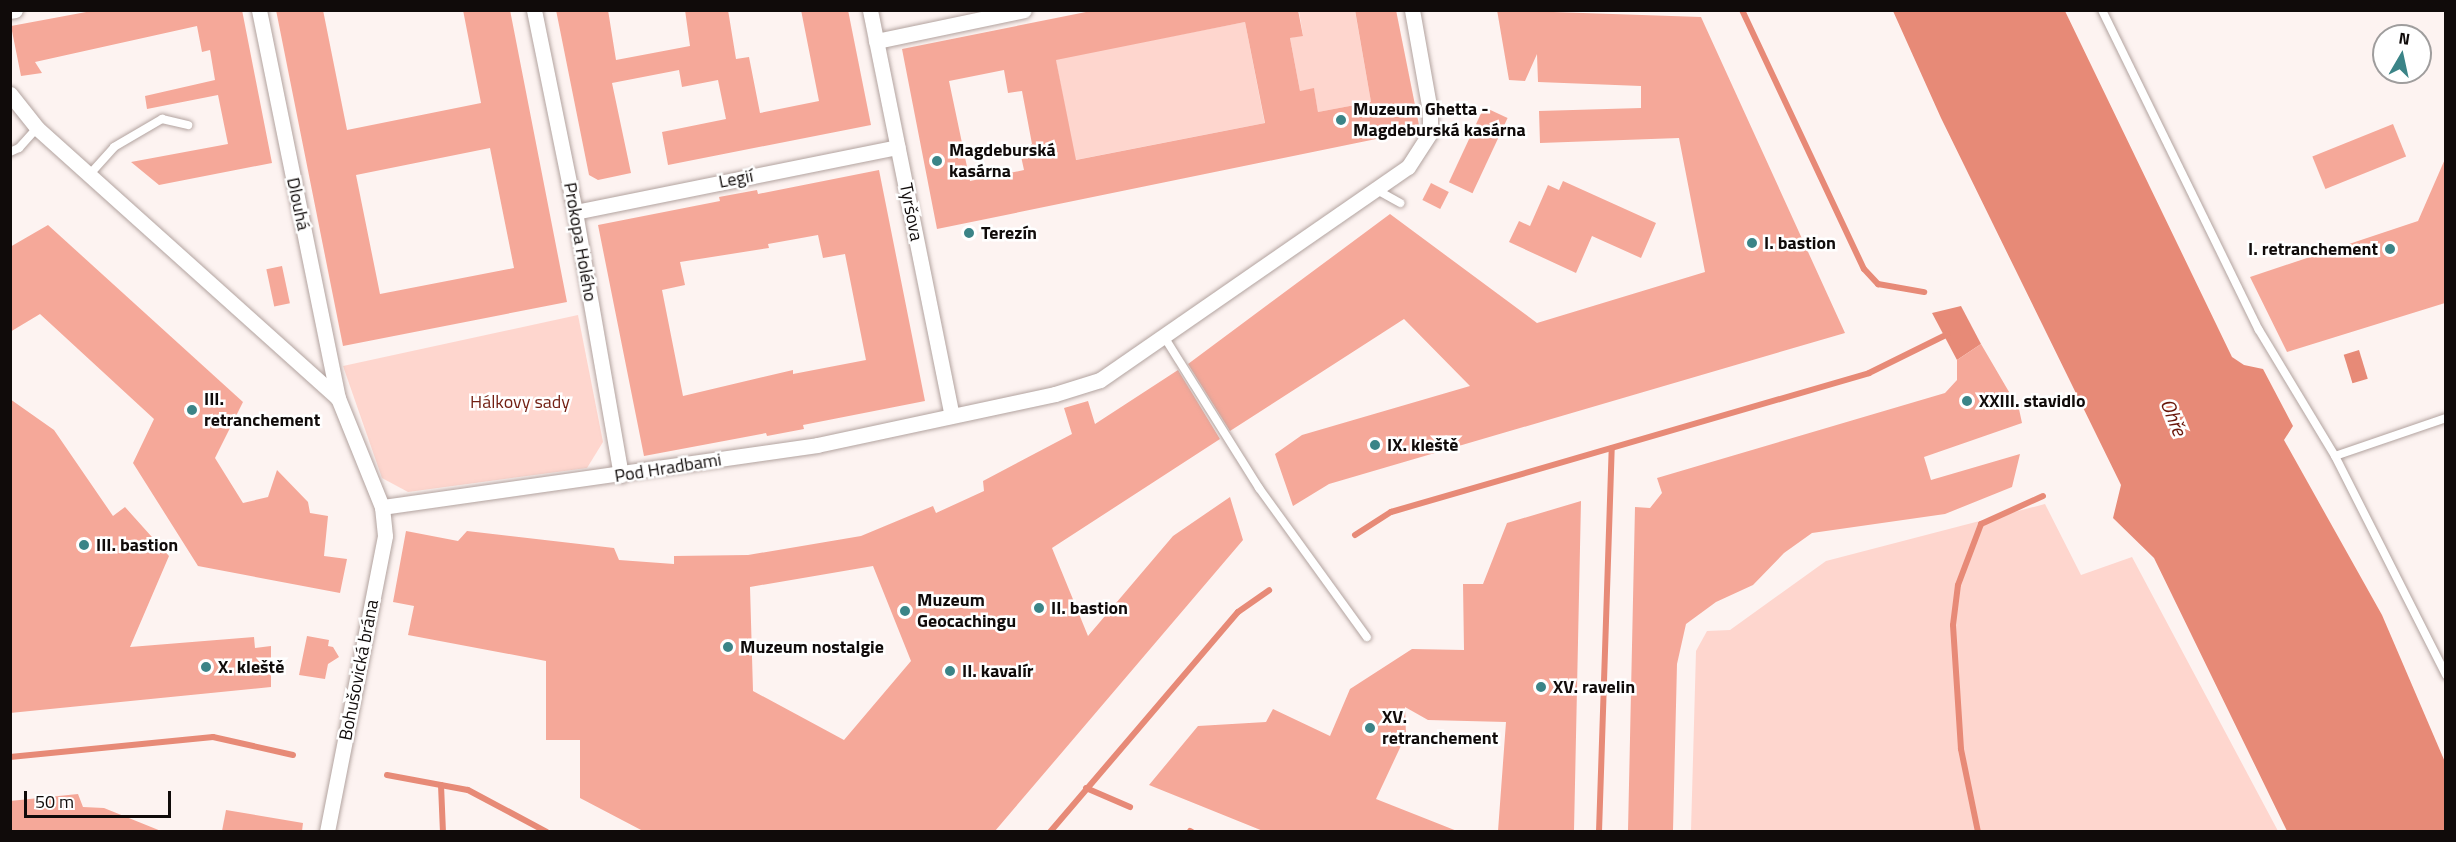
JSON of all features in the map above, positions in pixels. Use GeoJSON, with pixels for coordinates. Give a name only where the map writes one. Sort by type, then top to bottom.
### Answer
{"type":"FeatureCollection","features":[{"type":"Feature","properties":{"kind":"street","name":"Dlouhá"},"geometry":{"type":"LineString","coordinates":[[259,10],[338,398],[382,507]]}},
{"type":"Feature","properties":{"kind":"street","name":"Prokopa Holého"},"geometry":{"type":"LineString","coordinates":[[534,10],[575,212],[621,475]]}},
{"type":"Feature","properties":{"kind":"street","name":"Tyršova"},"geometry":{"type":"LineString","coordinates":[[870,10],[951,413]]}},
{"type":"Feature","properties":{"kind":"street"},"geometry":{"type":"LineString","coordinates":[[876,41],[1023,10]]}},
{"type":"Feature","properties":{"kind":"street","name":"Pod Hradbami"},"geometry":{"type":"LineString","coordinates":[[382,507],[621,475],[817,445],[951,413],[1055,394],[1100,380],[1130,362],[1162,334],[1408,167],[1430,133],[1430,111],[1412,10]]}},
{"type":"Feature","properties":{"kind":"street"},"geometry":{"type":"LineString","coordinates":[[10,94],[37,128],[338,398]]}},
{"type":"Feature","properties":{"kind":"street","name":"Legií"},"geometry":{"type":"LineString","coordinates":[[575,212],[898,147]]}},
{"type":"Feature","properties":{"kind":"street","name":"Bohušovická brána"},"geometry":{"type":"LineString","coordinates":[[327,831],[386,536],[382,507]]}},
{"type":"Feature","properties":{"kind":"lane"},"geometry":{"type":"LineString","coordinates":[[2102,10],[2259,330],[2335,456],[2445,675]]}},
{"type":"Feature","properties":{"kind":"lane"},"geometry":{"type":"LineString","coordinates":[[90,174],[114,147],[162,119],[188,125]]}},
{"type":"Feature","properties":{"kind":"lane"},"geometry":{"type":"LineString","coordinates":[[10,152],[19,148],[37,128]]}},
{"type":"Feature","properties":{"kind":"lane"},"geometry":{"type":"LineString","coordinates":[[1374,188],[1400,203]]}},
{"type":"Feature","properties":{"kind":"lane"},"geometry":{"type":"LineString","coordinates":[[1162,334],[1259,488],[1367,637]]}},
{"type":"Feature","properties":{"kind":"lane"},"geometry":{"type":"LineString","coordinates":[[2335,456],[2445,418]]}},
{"type":"Feature","properties":{"kind":"green space"},"geometry":{"type":"Polygon","coordinates":[[[1355,11],[1371,102],[1318,112],[1314,89],[1300,91],[1290,38],[1303,35],[1299,12],[1355,11]]]}},
{"type":"Feature","properties":{"kind":"green space"},"geometry":{"type":"Polygon","coordinates":[[[1245,22],[1265,123],[1075,160],[1056,59],[1245,22]]]}},
{"type":"Feature","properties":{"kind":"green space","name":"Hálkovy sady"},"geometry":{"type":"Polygon","coordinates":[[[578,315],[603,442],[587,468],[408,492],[382,478],[343,366],[578,315]]]}},
{"type":"Feature","properties":{"kind":"green space"},"geometry":{"type":"Polygon","coordinates":[[[2045,504],[2081,575],[2132,557],[2278,831],[1691,831],[1696,651],[1707,631],[1730,630],[1826,561],[2045,504]]]}},
{"type":"Feature","properties":{"kind":"water","name":"Ohře"},"geometry":{"type":"Polygon","coordinates":[[[1893,11],[2065,11],[2232,357],[2244,365],[2263,369],[2293,426],[2284,440],[2382,615],[2445,762],[2445,831],[2287,831],[2154,558],[2113,518],[2121,485],[1941,118],[1893,11]]]}},
{"type":"Feature","properties":{"kind":"water"},"geometry":{"type":"Polygon","coordinates":[[[1961,306],[1981,344],[1957,360],[1932,313],[1961,306]]]}},
{"type":"Feature","properties":{"kind":"water"},"geometry":{"type":"Polygon","coordinates":[[[2359,350],[2368,379],[2352,383],[2344,355],[2359,350]]]}},
{"type":"Feature","properties":{"kind":"building"},"geometry":{"type":"Polygon","coordinates":[[[97,10],[242,10],[272,163],[159,185],[131,162],[228,144],[218,95],[147,109],[145,96],[215,80],[210,50],[202,52],[197,26],[35,62],[42,73],[21,76],[11,26],[97,10]]]}},
{"type":"Feature","properties":{"kind":"building"},"geometry":{"type":"Polygon","coordinates":[[[276,10],[323,10],[347,130],[481,103],[463,10],[510,10],[567,302],[343,346],[276,10]],[[490,148],[356,175],[380,294],[514,268],[490,148]]]}},
{"type":"Feature","properties":{"kind":"building"},"geometry":{"type":"Polygon","coordinates":[[[556,10],[608,10],[616,60],[690,46],[685,10],[728,10],[736,59],[749,57],[760,113],[819,101],[801,10],[848,10],[871,125],[668,165],[662,132],[726,119],[718,80],[682,87],[679,70],[612,83],[631,173],[598,180],[589,175],[556,10]]]}},
{"type":"Feature","properties":{"kind":"building","name":"Muzeum Ghetta - Magdeburská kasárna"},"geometry":{"type":"Polygon","coordinates":[[[1096,10],[1298,10],[1303,36],[1290,38],[1300,91],[1314,88],[1318,112],[1371,102],[1355,10],[1396,10],[1420,130],[937,229],[902,49],[1096,10]],[[1245,22],[1056,60],[1076,160],[1265,123],[1245,22]],[[1004,70],[949,81],[970,181],[1024,170],[1019,147],[1032,144],[1022,91],[1008,93],[1004,70]]]}},
{"type":"Feature","properties":{"kind":"building","name":"I. bastion"},"geometry":{"type":"Polygon","coordinates":[[[1497,10],[1701,17],[1845,333],[1329,484],[1293,506],[1275,454],[1302,435],[1470,386],[1404,319],[1230,431],[1188,364],[1390,214],[1537,323],[1705,272],[1679,138],[1540,143],[1539,111],[1641,108],[1641,86],[1538,82],[1537,54],[1525,81],[1509,80],[1497,10]]]}},
{"type":"Feature","properties":{"kind":"building"},"geometry":{"type":"Polygon","coordinates":[[[1484,107],[1508,118],[1472,193],[1449,182],[1484,107]]]}},
{"type":"Feature","properties":{"kind":"building"},"geometry":{"type":"Polygon","coordinates":[[[2393,124],[2406,156],[2325,189],[2312,157],[2393,124]]]}},
{"type":"Feature","properties":{"kind":"building","name":"I. retranchement"},"geometry":{"type":"Polygon","coordinates":[[[2445,159],[2445,303],[2287,352],[2250,277],[2418,221],[2445,159]]]}},
{"type":"Feature","properties":{"kind":"building"},"geometry":{"type":"Polygon","coordinates":[[[879,170],[925,401],[803,425],[804,429],[767,436],[766,433],[644,456],[598,225],[720,201],[719,197],[757,190],[758,194],[879,170]],[[818,235],[768,244],[769,248],[680,262],[685,285],[662,290],[683,396],[793,370],[793,374],[866,360],[845,254],[823,258],[818,235]]]}},
{"type":"Feature","properties":{"kind":"building"},"geometry":{"type":"Polygon","coordinates":[[[1563,181],[1656,223],[1641,258],[1592,236],[1576,273],[1509,242],[1519,221],[1530,226],[1548,185],[1559,190],[1563,181]]]}},
{"type":"Feature","properties":{"kind":"building"},"geometry":{"type":"Polygon","coordinates":[[[1431,183],[1449,192],[1440,209],[1422,200],[1431,183]]]}},
{"type":"Feature","properties":{"kind":"building","name":"III. retranchement"},"geometry":{"type":"Polygon","coordinates":[[[48,225],[243,402],[215,458],[243,503],[268,497],[277,470],[308,502],[310,513],[328,516],[324,556],[347,559],[340,593],[198,566],[133,463],[154,419],[40,314],[10,332],[10,247],[48,225]]]}},
{"type":"Feature","properties":{"kind":"building"},"geometry":{"type":"Polygon","coordinates":[[[282,266],[290,303],[274,306],[266,269],[282,266]]]}},
{"type":"Feature","properties":{"kind":"building"},"geometry":{"type":"Polygon","coordinates":[[[1981,344],[2019,409],[2022,423],[1924,457],[1931,480],[2020,454],[2012,487],[1945,514],[1812,533],[1784,553],[1753,585],[1716,602],[1686,624],[1677,664],[1673,831],[1628,831],[1635,507],[1650,508],[1662,493],[1657,478],[1945,393],[1957,380],[1957,360],[1981,344]]]}},
{"type":"Feature","properties":{"kind":"building"},"geometry":{"type":"Polygon","coordinates":[[[1178,370],[1220,439],[1052,548],[1088,636],[1173,536],[1230,497],[1243,540],[995,831],[643,831],[580,798],[580,740],[546,740],[546,661],[408,635],[414,606],[393,602],[406,531],[458,541],[467,531],[614,548],[619,560],[674,564],[674,556],[748,555],[861,536],[933,506],[936,513],[984,491],[983,481],[1072,434],[1064,408],[1088,401],[1095,424],[1178,370]],[[873,566],[750,587],[753,691],[844,740],[911,661],[873,566]]]}},
{"type":"Feature","properties":{"kind":"building","name":"III. bastion"},"geometry":{"type":"Polygon","coordinates":[[[10,399],[54,430],[113,516],[125,507],[169,556],[130,647],[254,637],[255,648],[271,646],[271,687],[10,713],[10,399]]]}},
{"type":"Feature","properties":{"kind":"building"},"geometry":{"type":"Polygon","coordinates":[[[1581,501],[1574,831],[1498,831],[1506,722],[1428,720],[1405,707],[1406,735],[1376,799],[1457,831],[1263,831],[1149,785],[1198,726],[1266,722],[1273,709],[1330,736],[1350,689],[1412,649],[1464,650],[1463,584],[1483,584],[1507,523],[1581,501]]]}},
{"type":"Feature","properties":{"kind":"building"},"geometry":{"type":"Polygon","coordinates":[[[307,636],[329,640],[328,646],[333,647],[339,657],[328,664],[325,679],[299,675],[307,636]]]}},
{"type":"Feature","properties":{"kind":"building"},"geometry":{"type":"Polygon","coordinates":[[[78,794],[83,807],[104,808],[161,831],[10,831],[10,801],[78,794]]]}},
{"type":"Feature","properties":{"kind":"building"},"geometry":{"type":"Polygon","coordinates":[[[226,810],[303,823],[302,831],[222,831],[226,810]]]}},
{"type":"Feature","properties":{"kind":"waterway"},"geometry":{"type":"LineString","coordinates":[[1742,10],[1864,269],[1878,284],[1924,292]]}},
{"type":"Feature","properties":{"kind":"waterway"},"geometry":{"type":"LineString","coordinates":[[1355,535],[1391,512],[1869,373],[1948,334]]}},
{"type":"Feature","properties":{"kind":"waterway"},"geometry":{"type":"LineString","coordinates":[[1599,832],[1612,448]]}},
{"type":"Feature","properties":{"kind":"waterway"},"geometry":{"type":"LineString","coordinates":[[1978,832],[1961,749],[1953,625],[1958,585],[1981,524],[2043,496]]}},
{"type":"Feature","properties":{"kind":"waterway"},"geometry":{"type":"LineString","coordinates":[[1050,832],[1238,612],[1269,590]]}},
{"type":"Feature","properties":{"kind":"waterway"},"geometry":{"type":"LineString","coordinates":[[10,757],[213,737],[293,755]]}},
{"type":"Feature","properties":{"kind":"waterway"},"geometry":{"type":"LineString","coordinates":[[387,775],[468,790],[547,832]]}},
{"type":"Feature","properties":{"kind":"waterway"},"geometry":{"type":"LineString","coordinates":[[441,785],[443,832]]}},
{"type":"Feature","properties":{"kind":"waterway"},"geometry":{"type":"LineString","coordinates":[[1086,788],[1130,807]]}},
{"type":"Feature","properties":{"kind":"place","name":"Muzeum Ghetta - Magdeburská kasárna"},"geometry":{"type":"Point","coordinates":[1341,120]}},
{"type":"Feature","properties":{"kind":"place","name":"Magdeburská kasárna"},"geometry":{"type":"Point","coordinates":[937,161]}},
{"type":"Feature","properties":{"kind":"place","name":"Terezín"},"geometry":{"type":"Point","coordinates":[969,233]}},
{"type":"Feature","properties":{"kind":"place","name":"I. bastion"},"geometry":{"type":"Point","coordinates":[1752,243]}},
{"type":"Feature","properties":{"kind":"place","name":"I. retranchement"},"geometry":{"type":"Point","coordinates":[2390,249]}},
{"type":"Feature","properties":{"kind":"place","name":"XXIII. stavidlo"},"geometry":{"type":"Point","coordinates":[1967,401]}},
{"type":"Feature","properties":{"kind":"place","name":"III. retranchement"},"geometry":{"type":"Point","coordinates":[192,410]}},
{"type":"Feature","properties":{"kind":"place","name":"IX. kleště"},"geometry":{"type":"Point","coordinates":[1375,445]}},
{"type":"Feature","properties":{"kind":"place","name":"III. bastion"},"geometry":{"type":"Point","coordinates":[84,545]}},
{"type":"Feature","properties":{"kind":"place","name":"II. bastion"},"geometry":{"type":"Point","coordinates":[1039,608]}},
{"type":"Feature","properties":{"kind":"place","name":"Muzeum Geocachingu"},"geometry":{"type":"Point","coordinates":[905,611]}},
{"type":"Feature","properties":{"kind":"place","name":"Muzeum nostalgie"},"geometry":{"type":"Point","coordinates":[728,647]}},
{"type":"Feature","properties":{"kind":"place","name":"X. kleště"},"geometry":{"type":"Point","coordinates":[206,667]}},
{"type":"Feature","properties":{"kind":"place","name":"II. kavalír"},"geometry":{"type":"Point","coordinates":[950,671]}},
{"type":"Feature","properties":{"kind":"place","name":"XV. ravelin"},"geometry":{"type":"Point","coordinates":[1541,687]}},
{"type":"Feature","properties":{"kind":"place","name":"XV. retranchement"},"geometry":{"type":"Point","coordinates":[1370,728]}}]}
